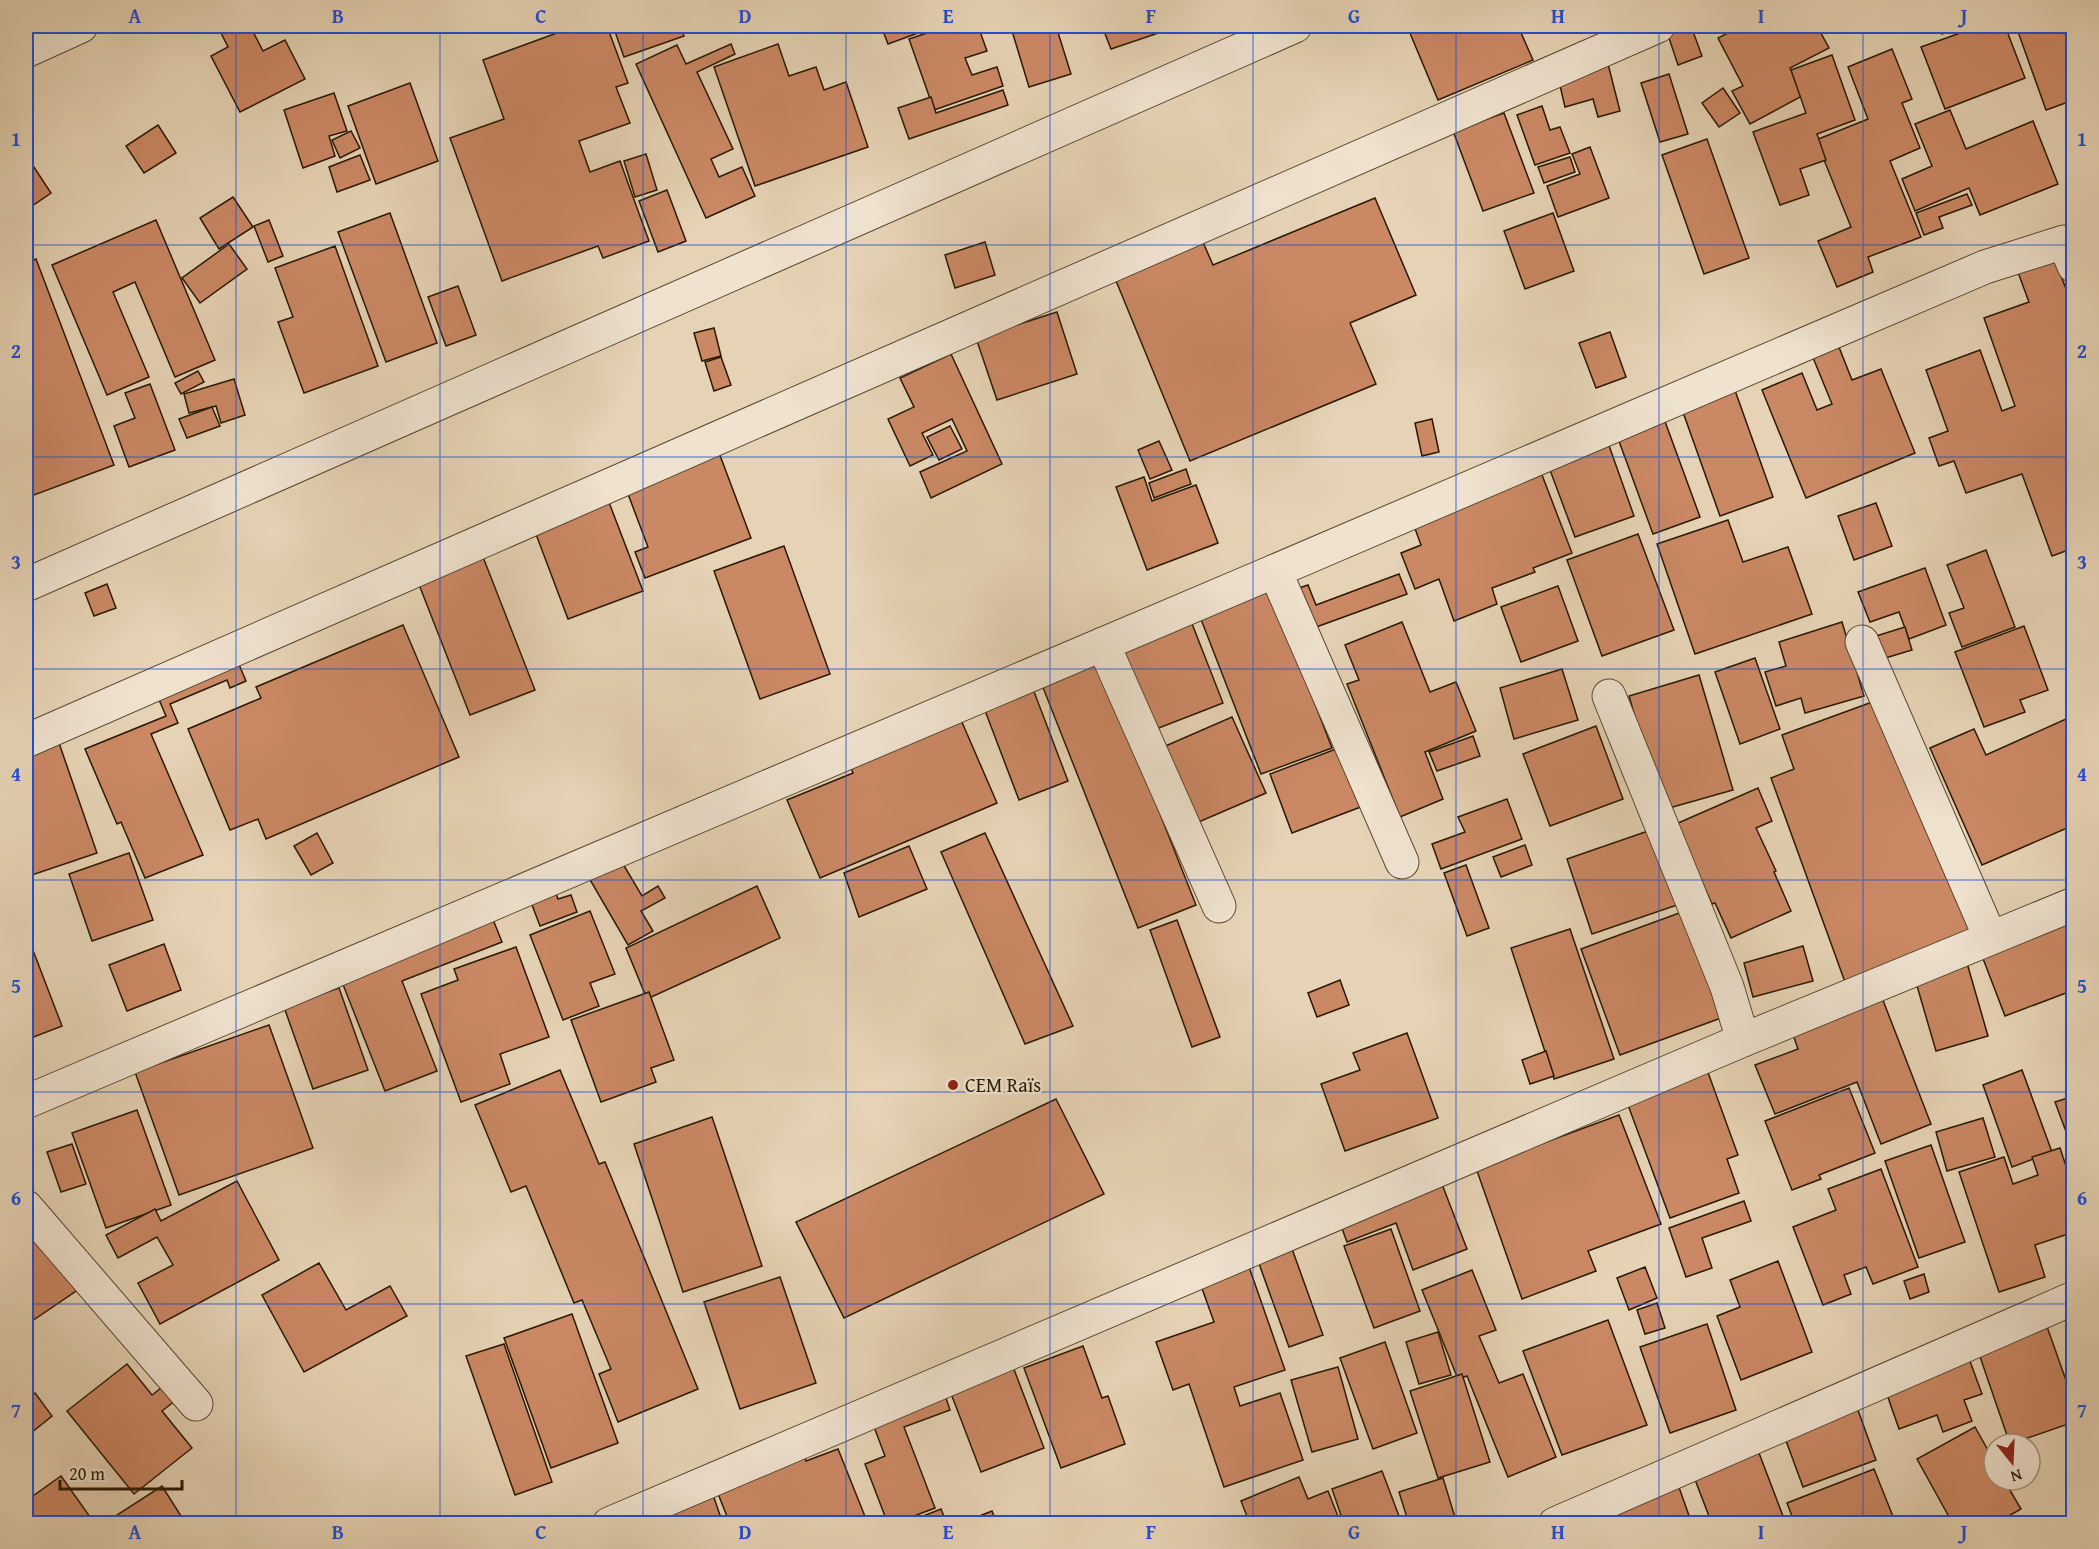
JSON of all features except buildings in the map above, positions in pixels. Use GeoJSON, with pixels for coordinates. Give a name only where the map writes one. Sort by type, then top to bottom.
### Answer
{"type":"FeatureCollection","features":[{"type":"Feature","properties":{"kind":"street"},"geometry":{"type":"LineString","coordinates":[[26,51],[81,26]]}},
{"type":"Feature","properties":{"kind":"street"},"geometry":{"type":"LineString","coordinates":[[26,585],[1295,26]]}},
{"type":"Feature","properties":{"kind":"street"},"geometry":{"type":"LineString","coordinates":[[26,741],[1658,26]]}},
{"type":"Feature","properties":{"kind":"street"},"geometry":{"type":"LineString","coordinates":[[26,1102],[1275,572],[1985,267],[2064,242],[2073,266]]}},
{"type":"Feature","properties":{"kind":"street"},"geometry":{"type":"LineString","coordinates":[[1275,572],[1401,862]]}},
{"type":"Feature","properties":{"kind":"street"},"geometry":{"type":"LineString","coordinates":[[1862,642],[1990,937]]}},
{"type":"Feature","properties":{"kind":"street"},"geometry":{"type":"LineString","coordinates":[[1103,644],[1220,906]]}},
{"type":"Feature","properties":{"kind":"street"},"geometry":{"type":"LineString","coordinates":[[1609,696],[1727,987],[1743,1040]]}},
{"type":"Feature","properties":{"kind":"street"},"geometry":{"type":"LineString","coordinates":[[609,1524],[1743,1040],[2073,904]]}},
{"type":"Feature","properties":{"kind":"street"},"geometry":{"type":"LineString","coordinates":[[26,1207],[196,1404]]}},
{"type":"Feature","properties":{"kind":"street"},"geometry":{"type":"LineString","coordinates":[[1555,1524],[2073,1298]]}},
{"type":"Feature","properties":{"kind":"place","name":"CEM Raïs"},"geometry":{"type":"Point","coordinates":[953,1085]}}]}
